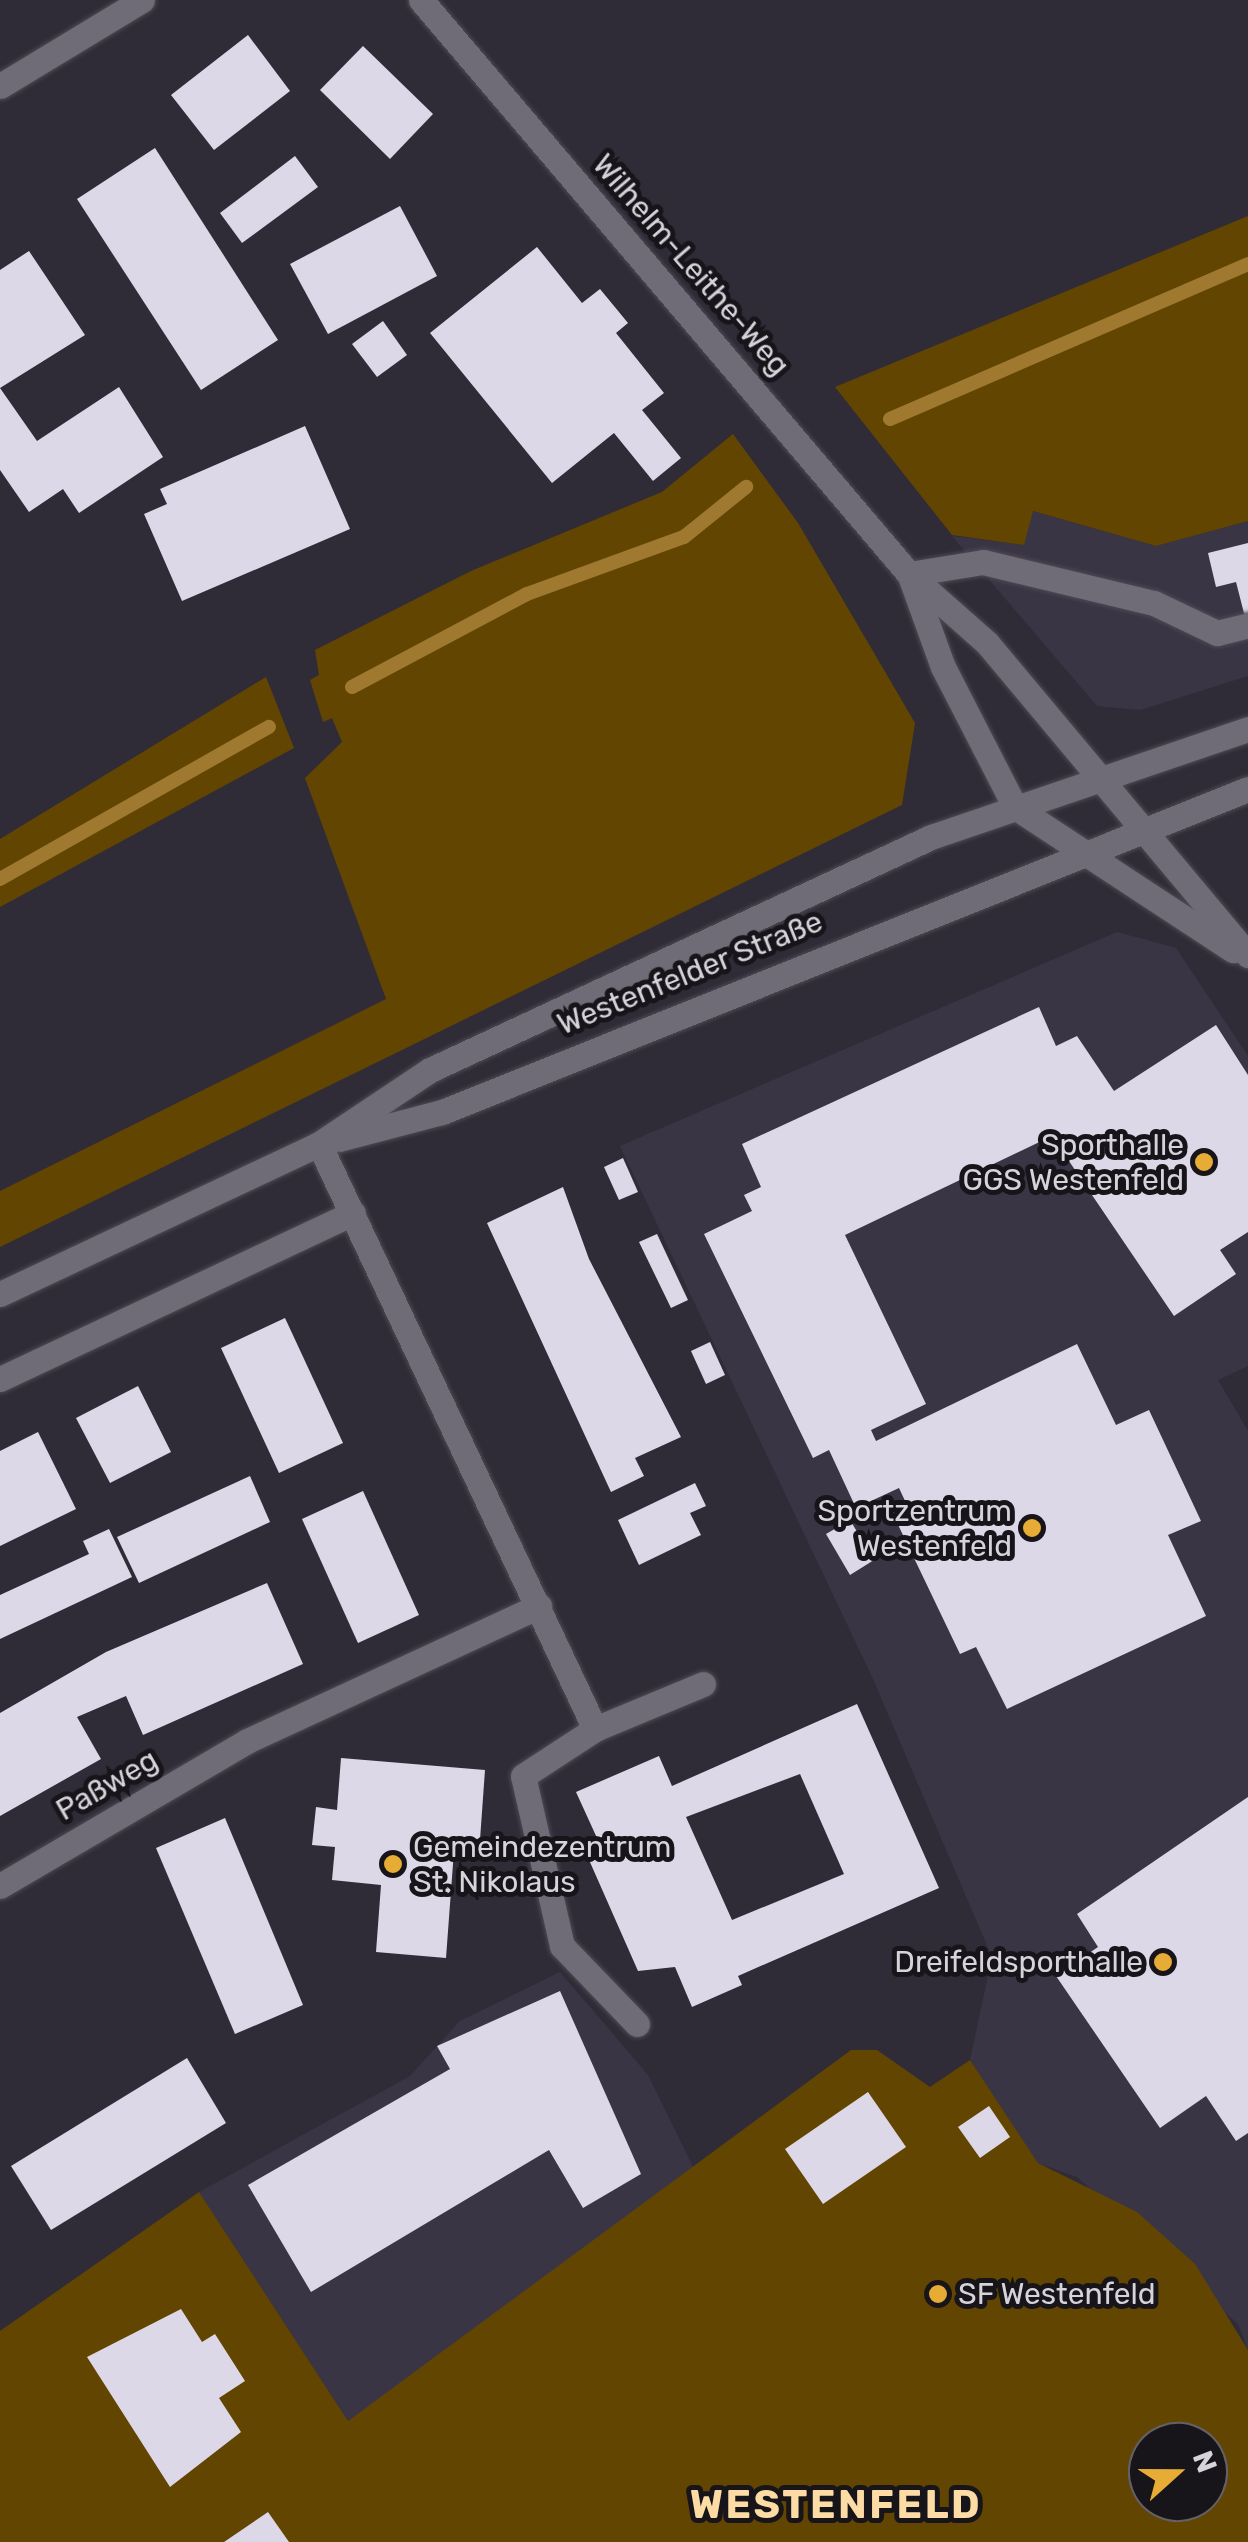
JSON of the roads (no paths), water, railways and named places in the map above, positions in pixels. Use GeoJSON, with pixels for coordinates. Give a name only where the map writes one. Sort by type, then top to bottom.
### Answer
{"type":"FeatureCollection","features":[{"type":"Feature","properties":{"kind":"street"},"geometry":{"type":"LineString","coordinates":[[0,86],[142,0]]}},
{"type":"Feature","properties":{"kind":"street","name":"Wilhelm-Leithe-Weg"},"geometry":{"type":"LineString","coordinates":[[421,0],[909,574],[987,643],[1097,778]]}},
{"type":"Feature","properties":{"kind":"street"},"geometry":{"type":"LineString","coordinates":[[909,574],[983,562],[1154,603],[1216,633],[1248,625]]}},
{"type":"Feature","properties":{"kind":"street","name":"Wilhelm-Leithe-Weg"},"geometry":{"type":"LineString","coordinates":[[909,574],[943,667],[1015,808]]}},
{"type":"Feature","properties":{"kind":"street","name":"Westenfelder Straße"},"geometry":{"type":"LineString","coordinates":[[0,1294],[319,1144],[430,1070],[932,837],[1248,728]]}},
{"type":"Feature","properties":{"kind":"street"},"geometry":{"type":"LineString","coordinates":[[1097,778],[1248,958]]}},
{"type":"Feature","properties":{"kind":"street","name":"Westenfelder Straße"},"geometry":{"type":"LineString","coordinates":[[319,1144],[442,1112],[1248,789]]}},
{"type":"Feature","properties":{"kind":"street"},"geometry":{"type":"LineString","coordinates":[[1015,808],[1248,958]]}},
{"type":"Feature","properties":{"kind":"street"},"geometry":{"type":"LineString","coordinates":[[319,1144],[595,1729]]}},
{"type":"Feature","properties":{"kind":"street"},"geometry":{"type":"LineString","coordinates":[[0,1378],[353,1213]]}},
{"type":"Feature","properties":{"kind":"street","name":"Paßweg"},"geometry":{"type":"LineString","coordinates":[[0,1886],[248,1741],[538,1606]]}},
{"type":"Feature","properties":{"kind":"street"},"geometry":{"type":"LineString","coordinates":[[637,2024],[562,1946],[523,1776],[595,1729],[703,1684]]}},
{"type":"Feature","properties":{"kind":"waterway"},"geometry":{"type":"LineString","coordinates":[[890,419],[1248,264]]}},
{"type":"Feature","properties":{"kind":"waterway"},"geometry":{"type":"LineString","coordinates":[[352,687],[527,594],[684,537],[746,487]]}},
{"type":"Feature","properties":{"kind":"waterway"},"geometry":{"type":"LineString","coordinates":[[0,879],[269,727]]}},
{"type":"Feature","properties":{"kind":"place","name":"Sporthalle GGS Westenfeld"},"geometry":{"type":"Point","coordinates":[1204,1162]}},
{"type":"Feature","properties":{"kind":"place","name":"Sportzentrum Westenfeld"},"geometry":{"type":"Point","coordinates":[1032,1528]}},
{"type":"Feature","properties":{"kind":"place","name":"Gemeindezentrum St. Nikolaus"},"geometry":{"type":"Point","coordinates":[393,1864]}},
{"type":"Feature","properties":{"kind":"place","name":"Dreifeldsporthalle"},"geometry":{"type":"Point","coordinates":[1163,1962]}},
{"type":"Feature","properties":{"kind":"place","name":"SF Westenfeld"},"geometry":{"type":"Point","coordinates":[938,2294]}},
{"type":"Feature","properties":{"kind":"district","name":"WESTENFELD"},"geometry":{"type":"Point","coordinates":[836,2505]}}]}
